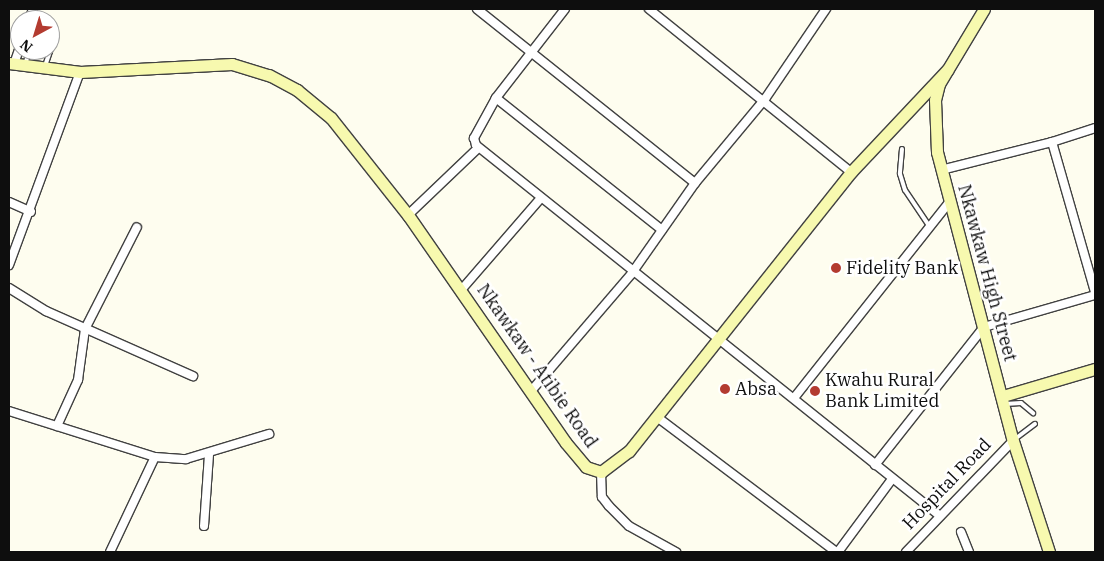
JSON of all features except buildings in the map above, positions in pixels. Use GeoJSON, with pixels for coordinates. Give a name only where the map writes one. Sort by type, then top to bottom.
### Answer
{"type":"FeatureCollection","features":[{"type":"Feature","properties":{"kind":"main road","name":"Nkawkaw High Street"},"geometry":{"type":"LineString","coordinates":[[984,9],[947,70],[934,100],[941,170],[948,204],[984,327],[1013,441],[1049,552]]}},
{"type":"Feature","properties":{"kind":"main road","name":"Nkawkaw - Atibie Road"},"geometry":{"type":"LineString","coordinates":[[16,64],[80,72],[221,64],[270,75],[325,112],[408,214],[580,460],[600,472],[621,460],[718,342],[851,172],[947,70]]}},
{"type":"Feature","properties":{"kind":"main road"},"geometry":{"type":"LineString","coordinates":[[1004,400],[1095,369]]}},
{"type":"Feature","properties":{"kind":"street"},"geometry":{"type":"LineString","coordinates":[[477,9],[695,183]]}},
{"type":"Feature","properties":{"kind":"street"},"geometry":{"type":"LineString","coordinates":[[565,9],[496,98],[474,138],[478,148],[718,342],[794,398],[940,516]]}},
{"type":"Feature","properties":{"kind":"street"},"geometry":{"type":"LineString","coordinates":[[649,9],[764,99],[851,172]]}},
{"type":"Feature","properties":{"kind":"street"},"geometry":{"type":"LineString","coordinates":[[531,391],[632,272],[695,183],[764,99],[826,9]]}},
{"type":"Feature","properties":{"kind":"street"},"geometry":{"type":"LineString","coordinates":[[9,265],[31,212],[80,72]]}},
{"type":"Feature","properties":{"kind":"street"},"geometry":{"type":"LineString","coordinates":[[496,98],[662,230]]}},
{"type":"Feature","properties":{"kind":"street"},"geometry":{"type":"LineString","coordinates":[[941,170],[1052,142],[1095,128]]}},
{"type":"Feature","properties":{"kind":"street"},"geometry":{"type":"LineString","coordinates":[[875,465],[984,327],[1095,293],[1052,142]]}},
{"type":"Feature","properties":{"kind":"street"},"geometry":{"type":"LineString","coordinates":[[408,214],[478,148]]}},
{"type":"Feature","properties":{"kind":"street"},"geometry":{"type":"LineString","coordinates":[[462,289],[540,199]]}},
{"type":"Feature","properties":{"kind":"street"},"geometry":{"type":"LineString","coordinates":[[9,202],[31,212]]}},
{"type":"Feature","properties":{"kind":"street"},"geometry":{"type":"LineString","coordinates":[[794,398],[948,204]]}},
{"type":"Feature","properties":{"kind":"street"},"geometry":{"type":"LineString","coordinates":[[57,426],[78,380],[84,329],[137,227]]}},
{"type":"Feature","properties":{"kind":"street"},"geometry":{"type":"LineString","coordinates":[[9,288],[84,329],[193,376]]}},
{"type":"Feature","properties":{"kind":"street"},"geometry":{"type":"LineString","coordinates":[[9,412],[155,457],[186,459],[209,454],[269,434]]}},
{"type":"Feature","properties":{"kind":"street"},"geometry":{"type":"LineString","coordinates":[[657,417],[837,552],[892,479]]}},
{"type":"Feature","properties":{"kind":"street","name":"Hospital Road"},"geometry":{"type":"LineString","coordinates":[[906,552],[1013,441]]}},
{"type":"Feature","properties":{"kind":"street"},"geometry":{"type":"LineString","coordinates":[[204,526],[209,454]]}},
{"type":"Feature","properties":{"kind":"street"},"geometry":{"type":"LineString","coordinates":[[110,552],[155,457]]}},
{"type":"Feature","properties":{"kind":"street"},"geometry":{"type":"LineString","coordinates":[[600,472],[602,497],[609,506],[629,526],[676,552]]}},
{"type":"Feature","properties":{"kind":"street"},"geometry":{"type":"LineString","coordinates":[[962,532],[969,552]]}},
{"type":"Feature","properties":{"kind":"lane"},"geometry":{"type":"LineString","coordinates":[[45,68],[48,60]]}},
{"type":"Feature","properties":{"kind":"lane"},"geometry":{"type":"LineString","coordinates":[[902,149],[900,174],[905,190],[930,226]]}},
{"type":"Feature","properties":{"kind":"lane"},"geometry":{"type":"LineString","coordinates":[[1004,400],[1021,403],[1033,413]]}},
{"type":"Feature","properties":{"kind":"lane"},"geometry":{"type":"LineString","coordinates":[[1013,441],[1035,424]]}},
{"type":"Feature","properties":{"kind":"place","name":"Fidelity Bank"},"geometry":{"type":"Point","coordinates":[836,268]}},
{"type":"Feature","properties":{"kind":"place","name":"Absa"},"geometry":{"type":"Point","coordinates":[725,389]}},
{"type":"Feature","properties":{"kind":"place","name":"Kwahu Rural Bank Limited"},"geometry":{"type":"Point","coordinates":[815,391]}}]}
